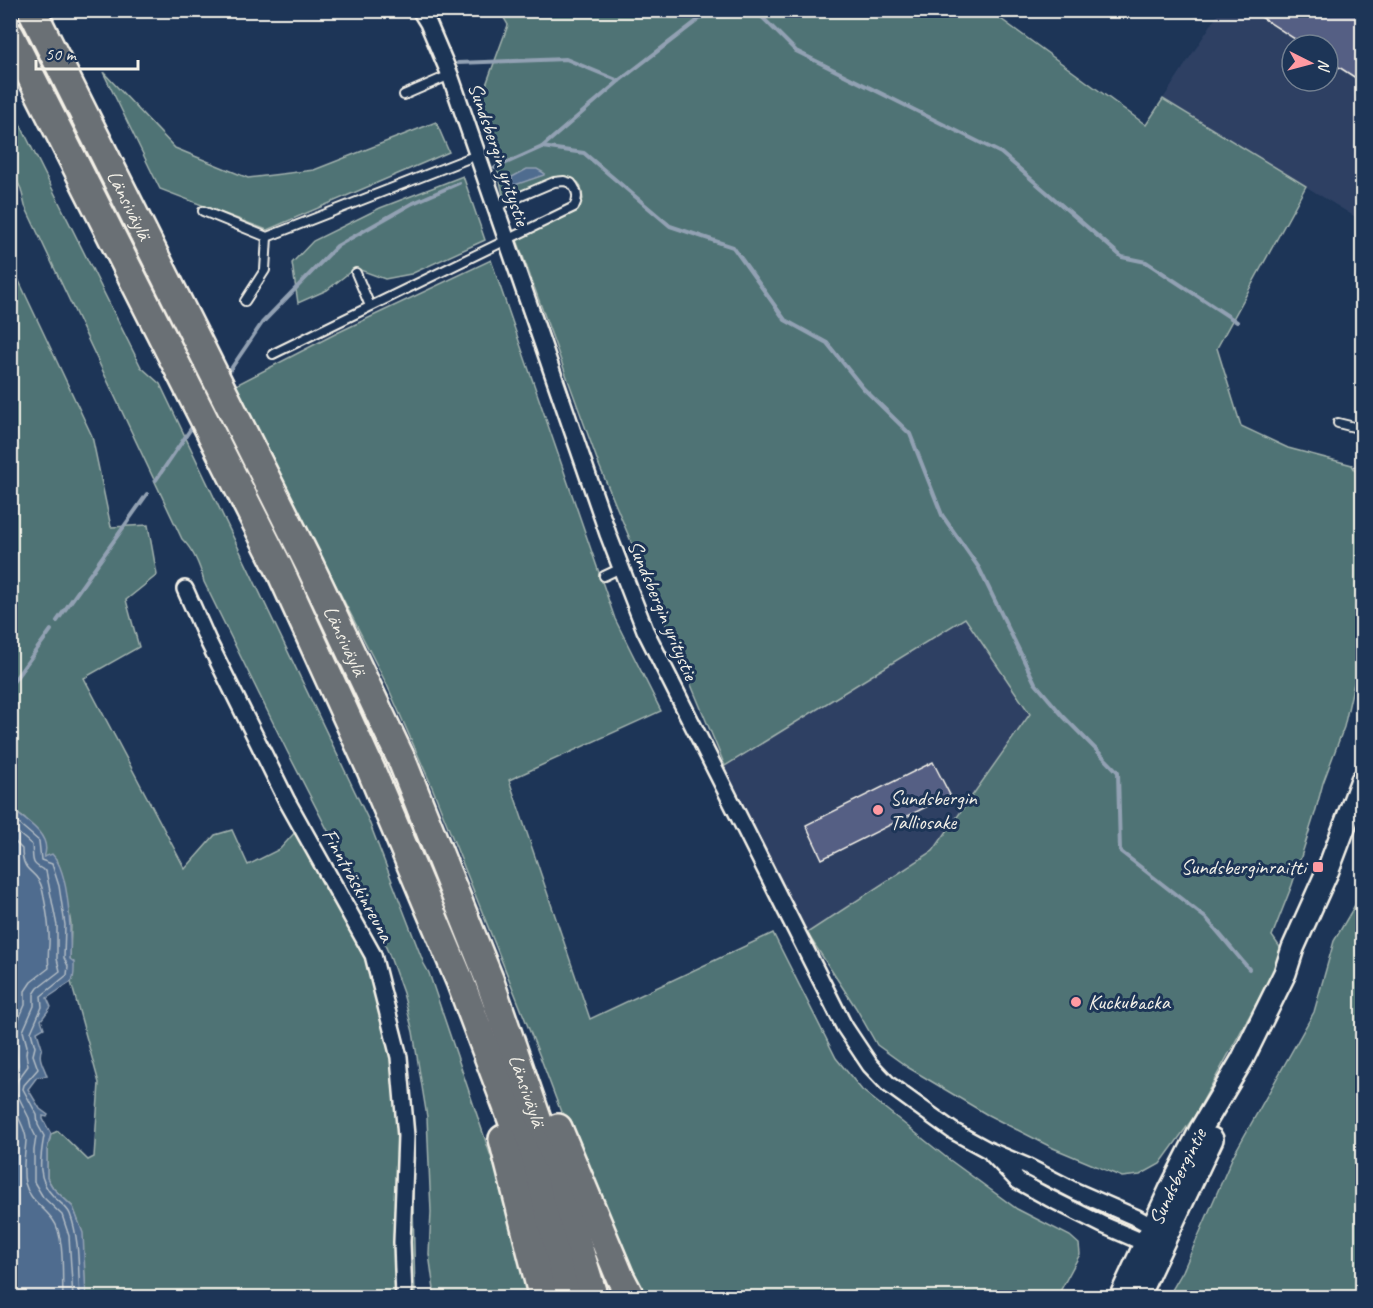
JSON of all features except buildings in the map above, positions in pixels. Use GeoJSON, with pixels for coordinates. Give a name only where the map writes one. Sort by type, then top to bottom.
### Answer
{"type":"FeatureCollection","features":[{"type":"Feature","properties":{"kind":"highway","name":"Länsiväylä"},"geometry":{"type":"LineString","coordinates":[[32,10],[309,566],[403,763],[489,979],[554,1168],[594,1298]]}},
{"type":"Feature","properties":{"kind":"highway","name":"Länsiväylä"},"geometry":{"type":"LineString","coordinates":[[10,35],[279,568],[371,770],[460,981],[532,1173],[567,1298]]}},
{"type":"Feature","properties":{"kind":"highway"},"geometry":{"type":"LineString","coordinates":[[489,979],[533,1067],[620,1277],[631,1298]]}},
{"type":"Feature","properties":{"kind":"highway"},"geometry":{"type":"LineString","coordinates":[[460,981],[543,1298]]}},
{"type":"Feature","properties":{"kind":"main road","name":"Sundsbergintie"},"geometry":{"type":"LineString","coordinates":[[1285,974],[1293,948],[1328,870],[1362,783]]}},
{"type":"Feature","properties":{"kind":"main road","name":"Sundsbergintie"},"geometry":{"type":"LineString","coordinates":[[1120,1298],[1154,1238],[1202,1129],[1242,1060],[1285,974],[1300,953],[1336,877],[1362,811]]}},
{"type":"Feature","properties":{"kind":"main road","name":"Sundsbergintie"},"geometry":{"type":"LineString","coordinates":[[1137,1298],[1154,1238]]}},
{"type":"Feature","properties":{"kind":"street","name":"Sundsbergin yritystie"},"geometry":{"type":"LineString","coordinates":[[420,10],[450,75],[621,568],[645,630],[844,1026],[856,1046],[888,1084],[953,1131],[1075,1191],[1154,1238]]}},
{"type":"Feature","properties":{"kind":"street","name":"Finnträskinreuna"},"geometry":{"type":"LineString","coordinates":[[185,589],[208,641],[287,801],[373,955],[399,1057],[406,1136],[402,1242],[404,1298]]}},
{"type":"Feature","properties":{"kind":"lane"},"geometry":{"type":"LineString","coordinates":[[404,95],[450,75]]}},
{"type":"Feature","properties":{"kind":"lane"},"geometry":{"type":"LineString","coordinates":[[203,211],[267,237],[477,155]]}},
{"type":"Feature","properties":{"kind":"lane"},"geometry":{"type":"LineString","coordinates":[[273,354],[574,207],[578,201],[578,194],[571,183],[554,182],[495,207]]}},
{"type":"Feature","properties":{"kind":"lane"},"geometry":{"type":"LineString","coordinates":[[245,301],[265,270],[267,237]]}},
{"type":"Feature","properties":{"kind":"lane"},"geometry":{"type":"LineString","coordinates":[[356,273],[370,306]]}},
{"type":"Feature","properties":{"kind":"lane"},"geometry":{"type":"LineString","coordinates":[[1338,423],[1362,429]]}},
{"type":"Feature","properties":{"kind":"lane"},"geometry":{"type":"LineString","coordinates":[[604,576],[621,568]]}},
{"type":"Feature","properties":{"kind":"shaded area"},"geometry":{"type":"Polygon","coordinates":[[[1220,11],[1362,11],[1362,221],[1163,99],[1220,11]]]}},
{"type":"Feature","properties":{"kind":"shaded area"},"geometry":{"type":"Polygon","coordinates":[[[965,617],[1030,714],[933,851],[807,933],[725,766],[965,617]]]}},
{"type":"Feature","properties":{"kind":"green space"},"geometry":{"type":"Polygon","coordinates":[[[500,11],[990,11],[1146,125],[1163,99],[1306,186],[1217,348],[1241,426],[1288,448],[1352,465],[1362,482],[1362,648],[1344,727],[1323,783],[1292,885],[1272,936],[1284,953],[1194,1117],[1160,1164],[1140,1175],[1122,1177],[1053,1148],[986,1114],[909,1068],[877,1045],[856,1008],[807,933],[933,851],[1030,714],[965,618],[725,766],[599,465],[517,240],[576,209],[583,199],[581,186],[574,180],[555,180],[504,199],[488,128],[479,104],[508,25],[500,11]]]}},
{"type":"Feature","properties":{"kind":"green space"},"geometry":{"type":"Polygon","coordinates":[[[103,72],[175,148],[248,178],[314,170],[436,122],[449,152],[267,230],[160,189],[103,72]]]}},
{"type":"Feature","properties":{"kind":"green space"},"geometry":{"type":"Polygon","coordinates":[[[10,104],[141,367],[160,384],[368,819],[429,973],[505,1198],[531,1297],[435,1297],[429,1254],[431,1212],[427,1117],[413,1032],[403,993],[372,917],[287,751],[204,582],[196,559],[182,539],[25,206],[21,189],[11,169],[10,104]]]}},
{"type":"Feature","properties":{"kind":"green space"},"geometry":{"type":"Polygon","coordinates":[[[463,176],[485,240],[411,274],[385,279],[355,268],[327,290],[298,303],[292,263],[313,241],[380,208],[463,176]]]}},
{"type":"Feature","properties":{"kind":"green space"},"geometry":{"type":"Polygon","coordinates":[[[491,260],[615,619],[661,711],[509,780],[590,1019],[773,933],[836,1058],[862,1090],[947,1158],[1017,1209],[1070,1236],[1079,1244],[1080,1254],[1057,1297],[641,1297],[579,1160],[432,787],[387,685],[234,386],[339,332],[491,260]]]}},
{"type":"Feature","properties":{"kind":"green space"},"geometry":{"type":"Polygon","coordinates":[[[11,264],[92,436],[111,527],[148,525],[157,575],[126,600],[139,647],[84,678],[185,869],[215,835],[232,830],[248,865],[280,849],[306,820],[378,966],[411,1108],[415,1297],[86,1297],[82,1233],[73,1207],[53,1188],[47,1178],[47,1150],[51,1134],[58,1131],[88,1160],[94,1157],[99,1083],[71,982],[73,976],[70,959],[71,924],[57,859],[43,858],[25,819],[11,809],[11,264]]]}},
{"type":"Feature","properties":{"kind":"green space"},"geometry":{"type":"Polygon","coordinates":[[[1362,893],[1362,1297],[1168,1297],[1183,1271],[1233,1156],[1314,1012],[1334,941],[1362,893]]]}},
{"type":"Feature","properties":{"kind":"water"},"geometry":{"type":"Polygon","coordinates":[[[527,169],[537,169],[544,175],[512,184],[512,177],[527,169]]]}},
{"type":"Feature","properties":{"kind":"water"},"geometry":{"type":"Polygon","coordinates":[[[11,809],[30,823],[41,835],[46,849],[44,857],[52,854],[63,875],[66,889],[70,959],[74,962],[74,975],[71,982],[47,998],[51,1007],[41,1020],[44,1028],[37,1032],[42,1048],[41,1059],[47,1076],[37,1077],[28,1089],[40,1109],[48,1115],[43,1116],[51,1134],[47,1150],[47,1178],[53,1188],[73,1207],[83,1233],[86,1297],[11,1297],[11,809]]]}},
{"type":"Feature","properties":{"kind":"waterway"},"geometry":{"type":"LineString","coordinates":[[542,147],[619,81],[711,10]]}},
{"type":"Feature","properties":{"kind":"waterway"},"geometry":{"type":"LineString","coordinates":[[755,10],[796,51],[1001,153],[1122,257],[1146,262],[1237,322]]}},
{"type":"Feature","properties":{"kind":"waterway"},"geometry":{"type":"LineString","coordinates":[[458,63],[566,59],[619,81]]}},
{"type":"Feature","properties":{"kind":"waterway"},"geometry":{"type":"LineString","coordinates":[[495,168],[542,147],[584,153],[670,226],[733,247],[785,320],[827,343],[863,388],[910,434],[942,515],[979,568],[1035,683],[1063,716],[1118,772],[1120,851],[1207,919],[1249,969]]}},
{"type":"Feature","properties":{"kind":"waterway"},"geometry":{"type":"LineString","coordinates":[[228,373],[262,323],[337,246],[411,204],[459,183]]}},
{"type":"Feature","properties":{"kind":"waterway"},"geometry":{"type":"LineString","coordinates":[[156,480],[192,427]]}},
{"type":"Feature","properties":{"kind":"waterway"},"geometry":{"type":"LineString","coordinates":[[57,621],[147,494]]}},
{"type":"Feature","properties":{"kind":"waterway"},"geometry":{"type":"LineString","coordinates":[[10,686],[51,630]]}},
{"type":"Feature","properties":{"kind":"place","name":"Sundsbergin Talliosake"},"geometry":{"type":"Point","coordinates":[878,810]}},
{"type":"Feature","properties":{"kind":"place","name":"Sundsberginraitti"},"geometry":{"type":"Point","coordinates":[1318,867]}},
{"type":"Feature","properties":{"kind":"place","name":"Kuckubacka"},"geometry":{"type":"Point","coordinates":[1076,1002]}}]}
